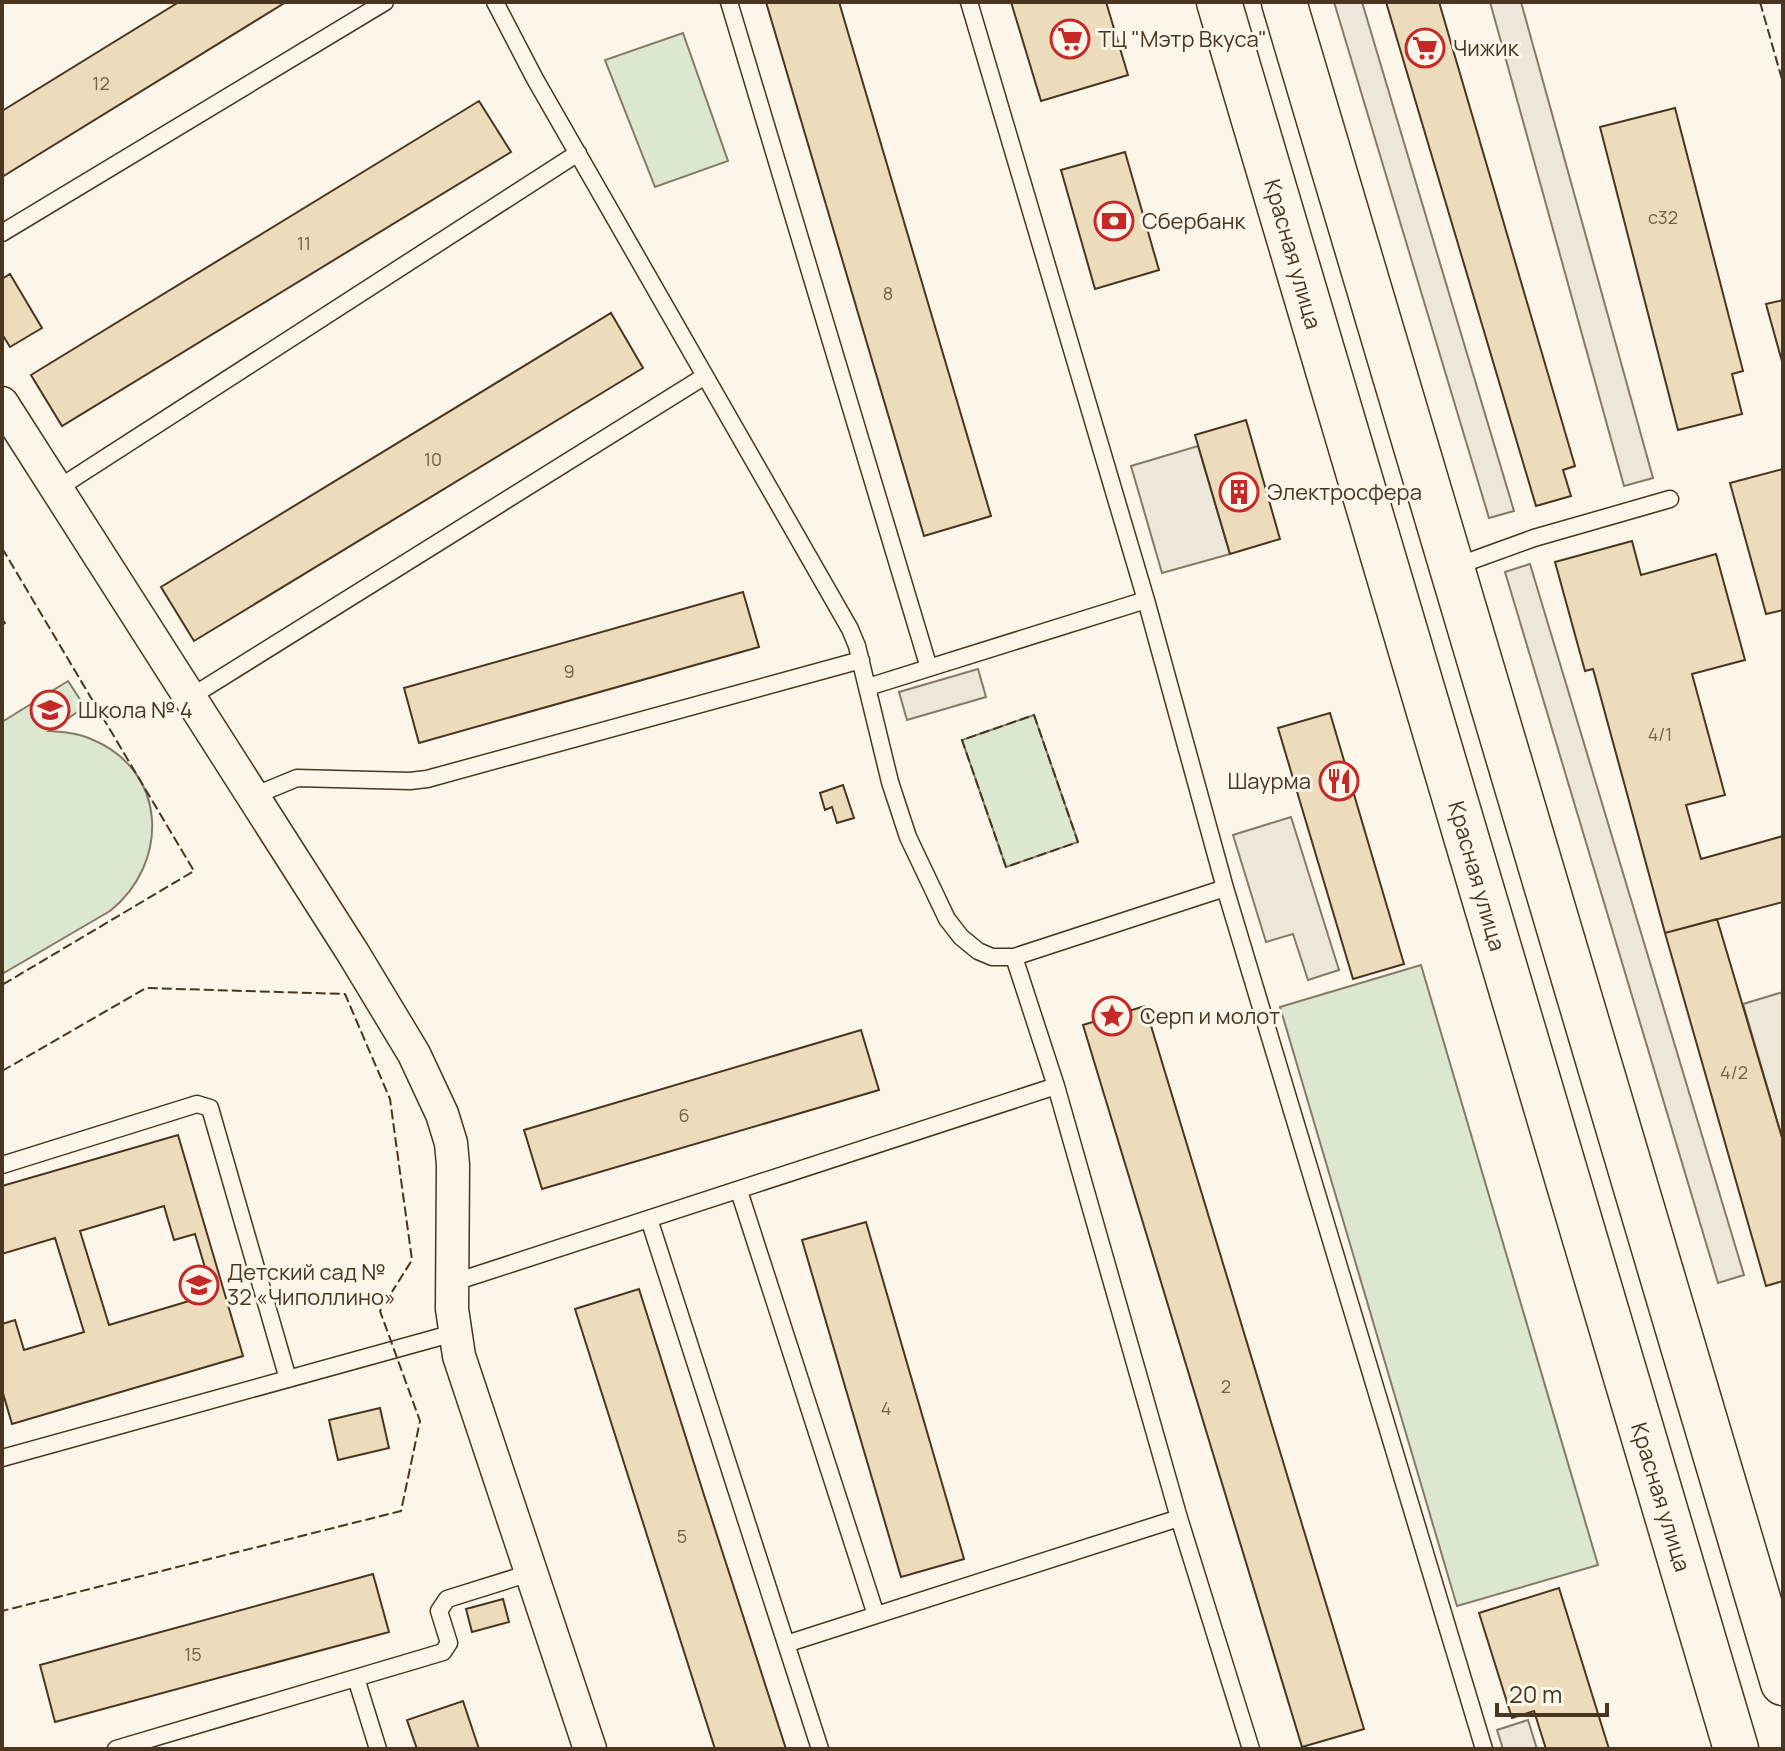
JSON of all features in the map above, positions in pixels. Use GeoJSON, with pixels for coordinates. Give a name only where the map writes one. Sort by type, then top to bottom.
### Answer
{"type":"FeatureCollection","features":[{"type":"Feature","properties":{"kind":"highway","name":"Красная улица"},"geometry":{"type":"LineString","coordinates":[[1219,2],[1736,1749]]}},
{"type":"Feature","properties":{"kind":"highway"},"geometry":{"type":"LineString","coordinates":[[1284,2],[1783,1683]]}},
{"type":"Feature","properties":{"kind":"street"},"geometry":{"type":"LineString","coordinates":[[2,403],[353,953],[414,1054],[442,1114],[453,1165],[452,1283],[454,1333],[459,1356],[590,1749]]}},
{"type":"Feature","properties":{"kind":"lane"},"geometry":{"type":"LineString","coordinates":[[2,233],[385,2]]}},
{"type":"Feature","properties":{"kind":"lane"},"geometry":{"type":"LineString","coordinates":[[495,2],[850,629],[861,660],[890,782],[908,837],[947,919],[961,937],[978,951],[992,957],[1014,957],[1225,888]]}},
{"type":"Feature","properties":{"kind":"lane"},"geometry":{"type":"LineString","coordinates":[[729,2],[929,668]]}},
{"type":"Feature","properties":{"kind":"lane"},"geometry":{"type":"LineString","coordinates":[[969,2],[1146,600],[1225,888],[1478,1747]]}},
{"type":"Feature","properties":{"kind":"lane"},"geometry":{"type":"LineString","coordinates":[[57,489],[578,153]]}},
{"type":"Feature","properties":{"kind":"lane"},"geometry":{"type":"LineString","coordinates":[[189,698],[705,376]]}},
{"type":"Feature","properties":{"kind":"lane"},"geometry":{"type":"LineString","coordinates":[[1452,567],[1534,538],[1670,499]]}},
{"type":"Feature","properties":{"kind":"lane"},"geometry":{"type":"LineString","coordinates":[[868,687],[1146,600]]}},
{"type":"Feature","properties":{"kind":"lane"},"geometry":{"type":"LineString","coordinates":[[251,797],[297,778],[427,779],[861,660]]}},
{"type":"Feature","properties":{"kind":"lane"},"geometry":{"type":"LineString","coordinates":[[1014,957],[1056,1086],[1179,1518],[1251,1749]]}},
{"type":"Feature","properties":{"kind":"lane"},"geometry":{"type":"LineString","coordinates":[[452,1283],[1056,1086]]}},
{"type":"Feature","properties":{"kind":"lane"},"geometry":{"type":"LineString","coordinates":[[2,1165],[197,1104],[210,1108],[288,1379]]}},
{"type":"Feature","properties":{"kind":"lane"},"geometry":{"type":"LineString","coordinates":[[739,1191],[876,1615]]}},
{"type":"Feature","properties":{"kind":"lane"},"geometry":{"type":"LineString","coordinates":[[649,1219],[820,1749]]}},
{"type":"Feature","properties":{"kind":"lane"},"geometry":{"type":"LineString","coordinates":[[2,1458],[454,1333]]}},
{"type":"Feature","properties":{"kind":"lane"},"geometry":{"type":"LineString","coordinates":[[786,1644],[1179,1518]]}},
{"type":"Feature","properties":{"kind":"lane"},"geometry":{"type":"LineString","coordinates":[[116,1749],[443,1652],[449,1643],[439,1611],[447,1599],[530,1573]]}},
{"type":"Feature","properties":{"kind":"lane"},"geometry":{"type":"LineString","coordinates":[[356,1678],[378,1749]]}},
{"type":"Feature","properties":{"kind":"green space"},"geometry":{"type":"Polygon","coordinates":[[[683,33],[728,161],[655,187],[605,60],[683,33]]]}},
{"type":"Feature","properties":{"kind":"green space","name":"Школа № 4"},"geometry":{"type":"Polygon","coordinates":[[[68,681],[85,707],[49,731],[91,739],[116,753],[135,772],[147,794],[152,819],[151,844],[143,868],[130,891],[110,911],[2,974],[2,722],[68,681]]]}},
{"type":"Feature","properties":{"kind":"green space"},"geometry":{"type":"Polygon","coordinates":[[[1034,715],[1078,842],[1006,867],[962,740],[1034,715]]]}},
{"type":"Feature","properties":{"kind":"green space"},"geometry":{"type":"Polygon","coordinates":[[[1421,965],[1598,1565],[1457,1606],[1280,1007],[1421,965]]]}},
{"type":"Feature","properties":{"kind":"shaded area"},"geometry":{"type":"Polygon","coordinates":[[[1334,2],[1362,2],[1514,511],[1489,518],[1334,2]]]}},
{"type":"Feature","properties":{"kind":"shaded area"},"geometry":{"type":"Polygon","coordinates":[[[1490,2],[1521,2],[1653,478],[1624,486],[1490,2]]]}},
{"type":"Feature","properties":{"kind":"shaded area"},"geometry":{"type":"Polygon","coordinates":[[[1198,446],[1230,554],[1162,573],[1131,466],[1198,446]]]}},
{"type":"Feature","properties":{"kind":"shaded area"},"geometry":{"type":"Polygon","coordinates":[[[1530,564],[1744,1275],[1718,1283],[1505,572],[1530,564]]]}},
{"type":"Feature","properties":{"kind":"shaded area"},"geometry":{"type":"Polygon","coordinates":[[[978,669],[986,697],[907,720],[899,692],[978,669]]]}},
{"type":"Feature","properties":{"kind":"shaded area"},"geometry":{"type":"Polygon","coordinates":[[[1291,817],[1339,970],[1308,980],[1293,934],[1266,942],[1233,835],[1291,817]]]}},
{"type":"Feature","properties":{"kind":"shaded area"},"geometry":{"type":"Polygon","coordinates":[[[1783,992],[1783,1141],[1743,1004],[1783,992]]]}},
{"type":"Feature","properties":{"kind":"shaded area"},"geometry":{"type":"Polygon","coordinates":[[[1528,1720],[1537,1749],[1503,1749],[1497,1730],[1528,1720]]]}},
{"type":"Feature","properties":{"kind":"building"},"geometry":{"type":"Polygon","coordinates":[[[179,2],[286,2],[2,177],[2,111],[179,2]]]}},
{"type":"Feature","properties":{"kind":"building"},"geometry":{"type":"Polygon","coordinates":[[[766,2],[839,2],[991,516],[924,536],[766,2]]]}},
{"type":"Feature","properties":{"kind":"building","name":"ТЦ \"Мэтр Вкуса\""},"geometry":{"type":"Polygon","coordinates":[[[1011,2],[1106,2],[1128,75],[1041,101],[1011,2]]]}},
{"type":"Feature","properties":{"kind":"building"},"geometry":{"type":"Polygon","coordinates":[[[1386,2],[1439,2],[1575,466],[1563,470],[1571,496],[1536,506],[1386,2]]]}},
{"type":"Feature","properties":{"kind":"building"},"geometry":{"type":"Polygon","coordinates":[[[479,101],[511,152],[62,426],[31,375],[479,101]]]}},
{"type":"Feature","properties":{"kind":"building"},"geometry":{"type":"Polygon","coordinates":[[[1675,108],[1743,371],[1732,374],[1742,414],[1678,430],[1600,127],[1675,108]]]}},
{"type":"Feature","properties":{"kind":"building"},"geometry":{"type":"Polygon","coordinates":[[[1125,152],[1159,270],[1095,289],[1061,170],[1125,152]]]}},
{"type":"Feature","properties":{"kind":"building"},"geometry":{"type":"Polygon","coordinates":[[[10,274],[42,328],[10,347],[2,334],[2,279],[10,274]]]}},
{"type":"Feature","properties":{"kind":"building"},"geometry":{"type":"Polygon","coordinates":[[[1783,300],[1783,365],[1766,304],[1783,300]]]}},
{"type":"Feature","properties":{"kind":"building"},"geometry":{"type":"Polygon","coordinates":[[[611,313],[643,368],[194,641],[161,587],[611,313]]]}},
{"type":"Feature","properties":{"kind":"building","name":"Электросфера"},"geometry":{"type":"Polygon","coordinates":[[[1246,420],[1280,539],[1230,554],[1195,435],[1246,420]]]}},
{"type":"Feature","properties":{"kind":"building"},"geometry":{"type":"Polygon","coordinates":[[[1783,469],[1783,610],[1766,614],[1730,483],[1783,469]]]}},
{"type":"Feature","properties":{"kind":"building"},"geometry":{"type":"Polygon","coordinates":[[[1632,541],[1641,575],[1716,554],[1745,660],[1692,674],[1725,795],[1686,805],[1701,859],[1783,836],[1783,902],[1665,933],[1593,669],[1585,671],[1555,562],[1632,541]]]}},
{"type":"Feature","properties":{"kind":"building"},"geometry":{"type":"Polygon","coordinates":[[[743,592],[759,647],[419,743],[404,688],[743,592]]]}},
{"type":"Feature","properties":{"kind":"building"},"geometry":{"type":"Polygon","coordinates":[[[1330,713],[1404,964],[1353,979],[1278,728],[1330,713]]]}},
{"type":"Feature","properties":{"kind":"building"},"geometry":{"type":"Polygon","coordinates":[[[843,785],[854,818],[837,823],[832,807],[825,810],[820,793],[843,785]]]}},
{"type":"Feature","properties":{"kind":"building"},"geometry":{"type":"Polygon","coordinates":[[[1717,919],[1783,1141],[1783,1281],[1766,1286],[1665,933],[1717,919]]]}},
{"type":"Feature","properties":{"kind":"building"},"geometry":{"type":"Polygon","coordinates":[[[1145,1006],[1364,1729],[1302,1747],[1083,1025],[1145,1006]]]}},
{"type":"Feature","properties":{"kind":"building"},"geometry":{"type":"Polygon","coordinates":[[[861,1030],[879,1090],[542,1189],[524,1130],[861,1030]]]}},
{"type":"Feature","properties":{"kind":"building"},"geometry":{"type":"Polygon","coordinates":[[[178,1135],[243,1356],[12,1424],[2,1390],[2,1324],[15,1320],[24,1350],[84,1332],[55,1238],[2,1254],[2,1186],[178,1135]],[[164,1206],[80,1231],[109,1325],[189,1301],[182,1278],[206,1271],[195,1234],[174,1240],[164,1206]]]}},
{"type":"Feature","properties":{"kind":"building"},"geometry":{"type":"Polygon","coordinates":[[[866,1222],[964,1559],[901,1577],[802,1240],[866,1222]]]}},
{"type":"Feature","properties":{"kind":"building"},"geometry":{"type":"Polygon","coordinates":[[[639,1289],[786,1749],[715,1749],[575,1309],[639,1289]]]}},
{"type":"Feature","properties":{"kind":"building"},"geometry":{"type":"Polygon","coordinates":[[[380,1408],[389,1448],[338,1460],[329,1420],[380,1408]]]}},
{"type":"Feature","properties":{"kind":"building"},"geometry":{"type":"Polygon","coordinates":[[[373,1574],[389,1632],[55,1722],[40,1665],[373,1574]]]}},
{"type":"Feature","properties":{"kind":"building"},"geometry":{"type":"Polygon","coordinates":[[[1559,1588],[1609,1749],[1546,1749],[1534,1711],[1512,1718],[1479,1613],[1559,1588]]]}},
{"type":"Feature","properties":{"kind":"building"},"geometry":{"type":"Polygon","coordinates":[[[503,1599],[509,1622],[472,1632],[466,1609],[503,1599]]]}},
{"type":"Feature","properties":{"kind":"building"},"geometry":{"type":"Polygon","coordinates":[[[463,1701],[479,1749],[417,1749],[407,1720],[463,1701]]]}},
{"type":"Feature","properties":{"kind":"fence"},"geometry":{"type":"LineString","coordinates":[[1760,2],[1783,83]]}},
{"type":"Feature","properties":{"kind":"fence"},"geometry":{"type":"LineString","coordinates":[[2,548],[194,871],[2,985]]}},
{"type":"Feature","properties":{"kind":"fence"},"geometry":{"type":"LineString","coordinates":[[2,619],[5,623],[2,625]]}},
{"type":"Feature","properties":{"kind":"fence"},"geometry":{"type":"LineString","coordinates":[[1034,715],[1078,842],[1006,867],[962,740],[1034,715]]}},
{"type":"Feature","properties":{"kind":"fence"},"geometry":{"type":"LineString","coordinates":[[2,1071],[146,988],[345,994],[390,1099],[412,1260],[380,1311],[420,1421],[401,1511],[2,1611]]}},
{"type":"Feature","properties":{"kind":"place","name":"ТЦ \"Мэтр Вкуса\""},"geometry":{"type":"Point","coordinates":[1070,39]}},
{"type":"Feature","properties":{"kind":"place","name":"Чижик"},"geometry":{"type":"Point","coordinates":[1425,48]}},
{"type":"Feature","properties":{"kind":"place","name":"Сбербанк"},"geometry":{"type":"Point","coordinates":[1114,221]}},
{"type":"Feature","properties":{"kind":"place","name":"Электросфера"},"geometry":{"type":"Point","coordinates":[1239,492]}},
{"type":"Feature","properties":{"kind":"place","name":"Школа № 4"},"geometry":{"type":"Point","coordinates":[50,710]}},
{"type":"Feature","properties":{"kind":"place","name":"Шаурма"},"geometry":{"type":"Point","coordinates":[1339,781]}},
{"type":"Feature","properties":{"kind":"place","name":"Серп и молот"},"geometry":{"type":"Point","coordinates":[1112,1016]}},
{"type":"Feature","properties":{"kind":"place","name":"Детский сад № 32 «Чиполлино»"},"geometry":{"type":"Point","coordinates":[199,1285]}}]}
